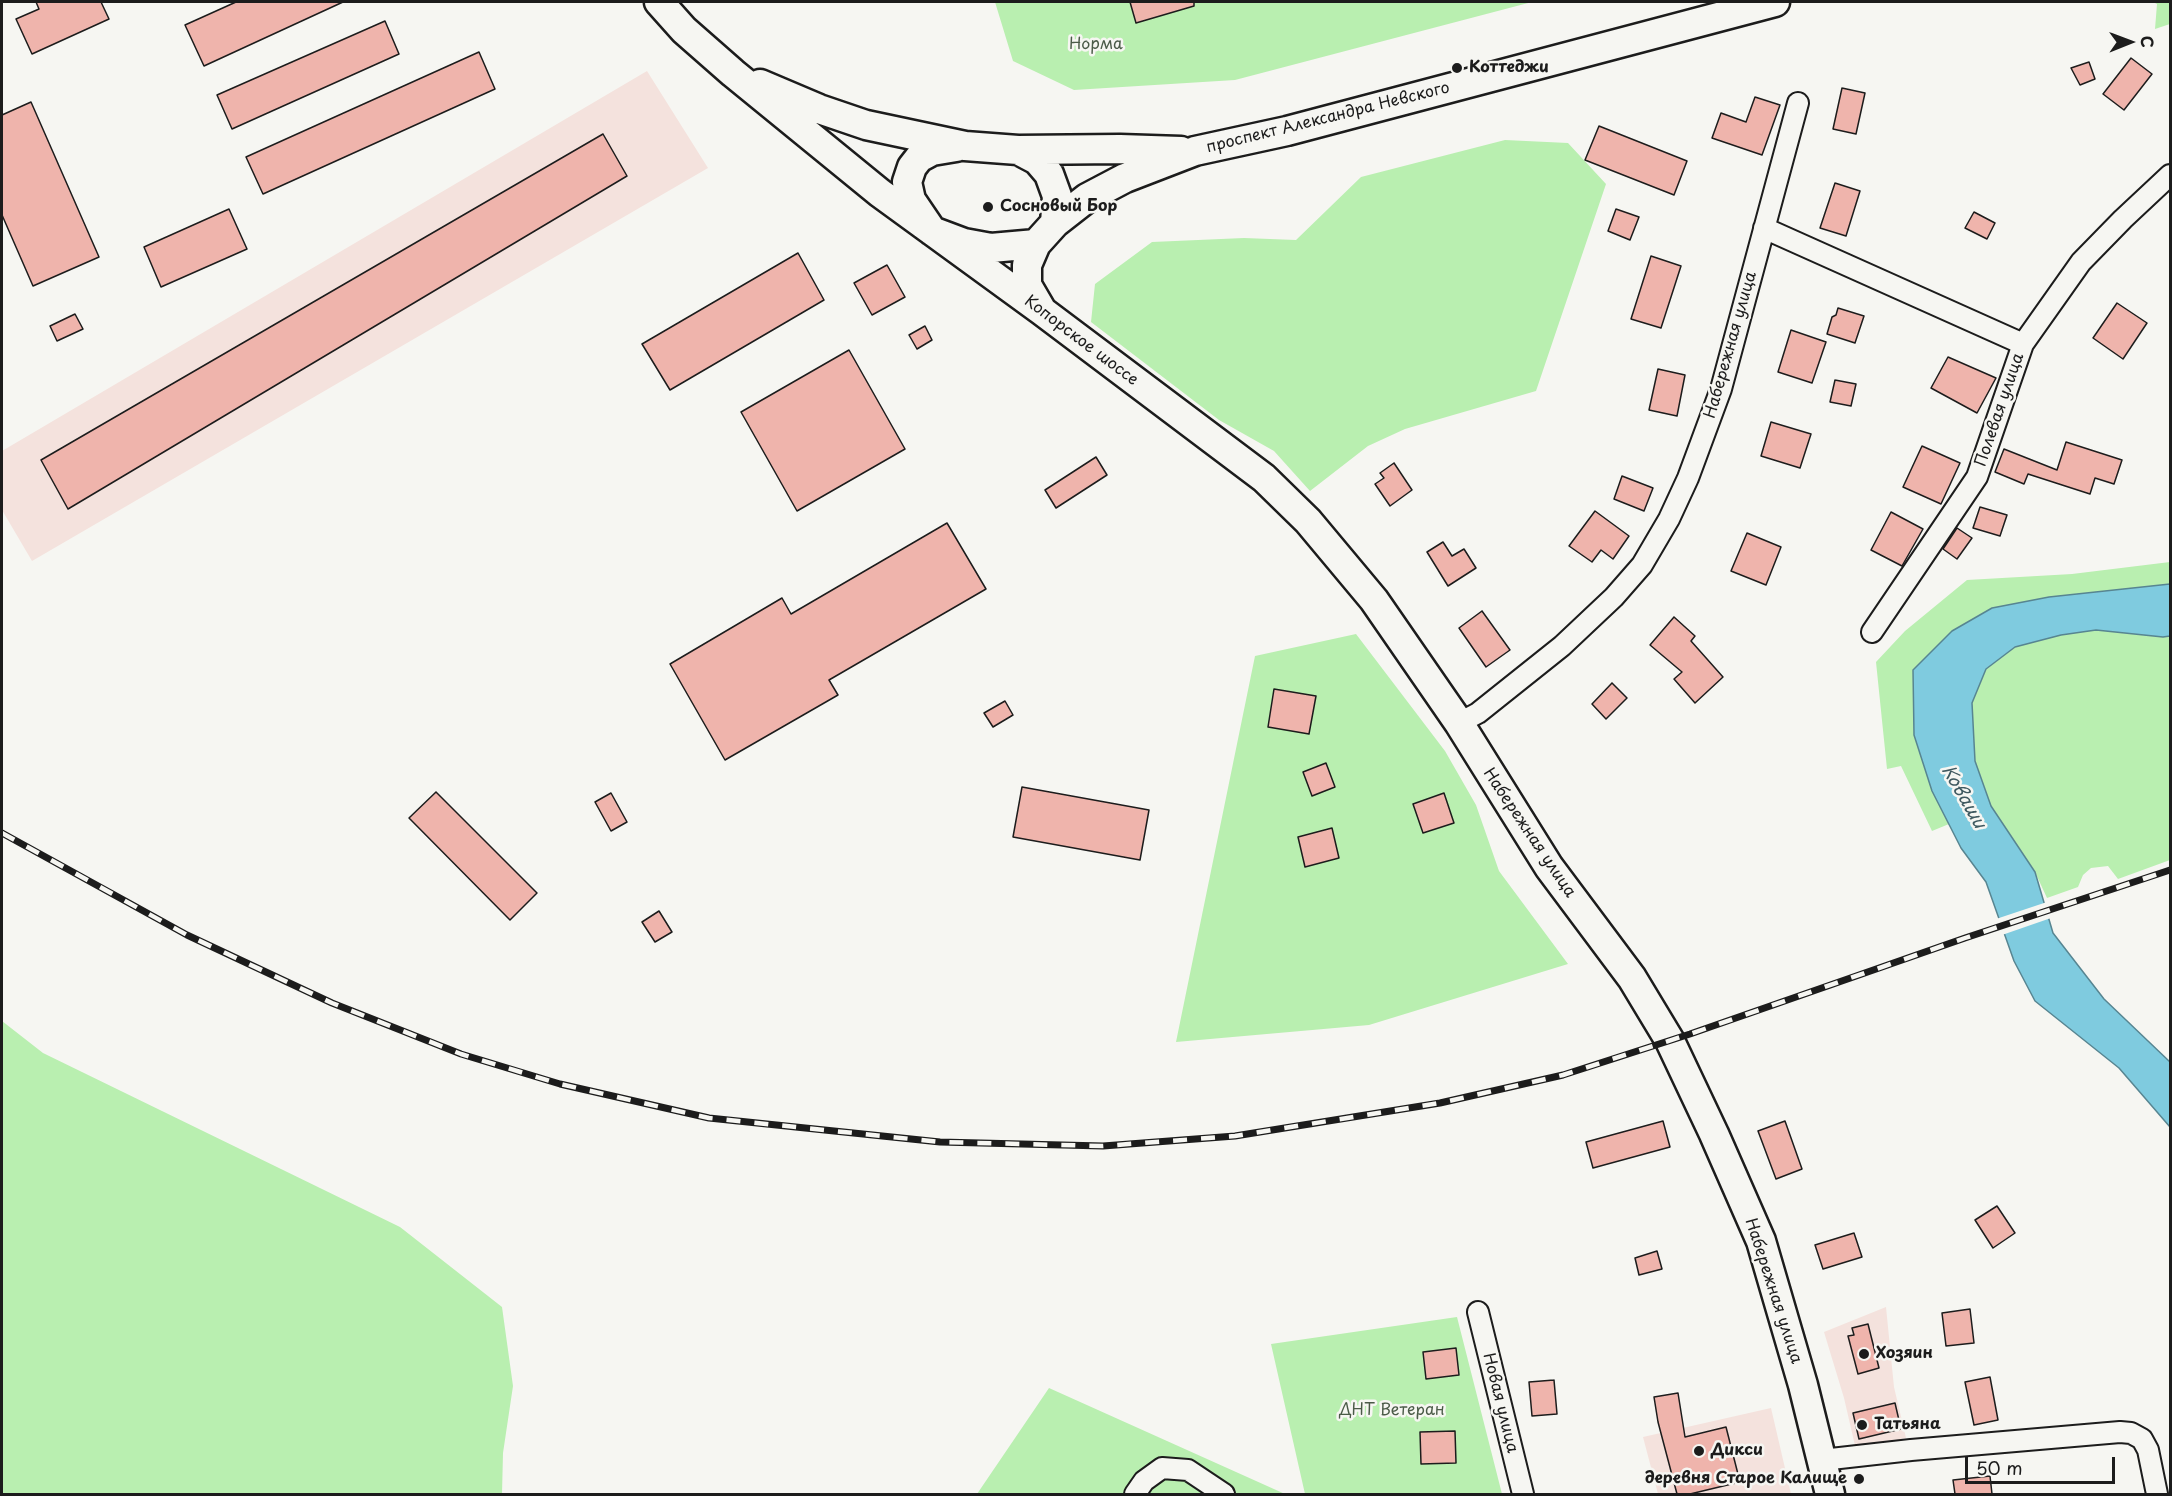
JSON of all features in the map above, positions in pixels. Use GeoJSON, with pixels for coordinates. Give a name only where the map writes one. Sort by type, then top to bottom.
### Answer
{"type":"FeatureCollection","features":[{"type":"Feature","properties":{"kind":"main road","name":"Копорское шоссе"},"geometry":{"type":"LineString","coordinates":[[659,2],[684,30],[733,73],[880,193],[1264,478],[1308,521],[1374,600],[1459,723]]}},
{"type":"Feature","properties":{"kind":"main road","name":"проспект Александра Невского"},"geometry":{"type":"LineString","coordinates":[[1194,151],[1287,131],[1775,2]]}},
{"type":"Feature","properties":{"kind":"main road"},"geometry":{"type":"LineString","coordinates":[[733,73],[819,109],[866,125],[965,146],[1018,150],[1194,151]]}},
{"type":"Feature","properties":{"kind":"main road"},"geometry":{"type":"LineString","coordinates":[[965,146],[932,151],[919,158],[912,167],[908,182],[911,200],[932,231],[964,243],[991,248],[1036,244]]}},
{"type":"Feature","properties":{"kind":"main road"},"geometry":{"type":"LineString","coordinates":[[1018,150],[1037,160],[1049,174],[1056,196],[1055,223]]}},
{"type":"Feature","properties":{"kind":"main road"},"geometry":{"type":"LineString","coordinates":[[1042,311],[1027,285],[1027,265],[1036,244],[1055,223],[1087,198],[1125,178],[1194,151]]}},
{"type":"Feature","properties":{"kind":"main road","name":"Набережная улица"},"geometry":{"type":"LineString","coordinates":[[1459,723],[1543,858],[1632,978],[1670,1041],[1761,1241],[1830,1494]]}},
{"type":"Feature","properties":{"kind":"street","name":"Набережная улица"},"geometry":{"type":"LineString","coordinates":[[1459,723],[1478,712],[1562,646],[1614,597],[1642,565],[1669,519],[1688,478],[1721,389],[1798,103]]}},
{"type":"Feature","properties":{"kind":"street","name":"Полевая улица"},"geometry":{"type":"LineString","coordinates":[[1872,632],[1977,477],[2023,344],[2081,262],[2170,175]]}},
{"type":"Feature","properties":{"kind":"street"},"geometry":{"type":"LineString","coordinates":[[1764,228],[2023,344]]}},
{"type":"Feature","properties":{"kind":"street","name":"Новая улица"},"geometry":{"type":"LineString","coordinates":[[1478,1312],[1522,1494]]}},
{"type":"Feature","properties":{"kind":"street"},"geometry":{"type":"LineString","coordinates":[[1822,1460],[1911,1450],[2120,1432],[2131,1433],[2142,1439],[2148,1450],[2157,1494]]}},
{"type":"Feature","properties":{"kind":"street"},"geometry":{"type":"LineString","coordinates":[[1135,1494],[1144,1481],[1162,1468],[1188,1470],[1224,1494]]}},
{"type":"Feature","properties":{"kind":"shaded area"},"geometry":{"type":"Polygon","coordinates":[[[647,71],[708,168],[32,561],[2,510],[2,451],[647,71]]]}},
{"type":"Feature","properties":{"kind":"shaded area"},"geometry":{"type":"Polygon","coordinates":[[[1886,1307],[1894,1387],[1906,1438],[1856,1450],[1844,1398],[1824,1332],[1886,1307]]]}},
{"type":"Feature","properties":{"kind":"shaded area"},"geometry":{"type":"Polygon","coordinates":[[[1771,1408],[1791,1494],[1658,1494],[1643,1437],[1771,1408]]]}},
{"type":"Feature","properties":{"kind":"green space","name":"Норма"},"geometry":{"type":"Polygon","coordinates":[[[995,2],[1532,2],[1235,80],[1074,90],[1013,61],[995,2]]]}},
{"type":"Feature","properties":{"kind":"green space"},"geometry":{"type":"Polygon","coordinates":[[[2153,2],[2170,2],[2170,24],[2155,29],[2157,4],[2153,2]]]}},
{"type":"Feature","properties":{"kind":"green space"},"geometry":{"type":"Polygon","coordinates":[[[1505,140],[1568,143],[1606,184],[1536,391],[1405,429],[1368,446],[1310,491],[1274,451],[1219,420],[1091,322],[1095,284],[1152,242],[1244,238],[1296,240],[1361,177],[1505,140]]]}},
{"type":"Feature","properties":{"kind":"green space"},"geometry":{"type":"Polygon","coordinates":[[[2170,562],[2170,584],[2049,597],[1992,608],[1932,791],[1949,824],[1932,831],[1901,766],[1887,769],[1876,662],[1905,631],[1967,580],[2072,574],[2170,562]]]}},
{"type":"Feature","properties":{"kind":"green space"},"geometry":{"type":"Polygon","coordinates":[[[2096,630],[2170,636],[2170,860],[2118,879],[2108,866],[2091,868],[2083,875],[2078,887],[2047,898],[2035,872],[1991,806],[1975,761],[1972,703],[1986,669],[2015,647],[2061,635],[2096,630]]]}},
{"type":"Feature","properties":{"kind":"green space"},"geometry":{"type":"Polygon","coordinates":[[[1356,634],[1445,751],[1476,805],[1499,871],[1568,964],[1369,1025],[1176,1042],[1255,656],[1356,634]]]}},
{"type":"Feature","properties":{"kind":"green space"},"geometry":{"type":"Polygon","coordinates":[[[2,1021],[43,1053],[400,1227],[502,1307],[513,1386],[503,1453],[502,1494],[2,1494],[2,1021]]]}},
{"type":"Feature","properties":{"kind":"green space","name":"ДНТ Ветеран"},"geometry":{"type":"Polygon","coordinates":[[[1457,1317],[1502,1494],[1305,1494],[1271,1344],[1457,1317]]]}},
{"type":"Feature","properties":{"kind":"green space"},"geometry":{"type":"Polygon","coordinates":[[[1049,1388],[1285,1494],[977,1494],[1049,1388]]]}},
{"type":"Feature","properties":{"kind":"water","name":"Коваши"},"geometry":{"type":"Polygon","coordinates":[[[2170,584],[2170,636],[2096,630],[2061,635],[2015,647],[1986,669],[1972,703],[1975,761],[1991,806],[2035,872],[2053,933],[2104,999],[2170,1062],[2170,1127],[2119,1068],[2035,1001],[2014,961],[1986,882],[1961,848],[1932,791],[1914,735],[1913,670],[1952,631],[1992,608],[2049,597],[2170,584]]]}},
{"type":"Feature","properties":{"kind":"pier"},"geometry":{"type":"Polygon","coordinates":[[[2047,902],[2051,918],[2002,935],[1996,919],[2047,902]]]}},
{"type":"Feature","properties":{"kind":"building"},"geometry":{"type":"Polygon","coordinates":[[[36,2],[101,2],[109,19],[32,54],[16,19],[39,9],[36,2]]]}},
{"type":"Feature","properties":{"kind":"building"},"geometry":{"type":"Polygon","coordinates":[[[236,2],[343,2],[204,66],[185,25],[236,2]]]}},
{"type":"Feature","properties":{"kind":"building"},"geometry":{"type":"Polygon","coordinates":[[[1130,2],[1194,2],[1194,6],[1136,23],[1130,2]]]}},
{"type":"Feature","properties":{"kind":"building"},"geometry":{"type":"Polygon","coordinates":[[[385,21],[399,54],[232,129],[217,95],[385,21]]]}},
{"type":"Feature","properties":{"kind":"building"},"geometry":{"type":"Polygon","coordinates":[[[479,52],[495,89],[263,194],[246,157],[479,52]]]}},
{"type":"Feature","properties":{"kind":"building"},"geometry":{"type":"Polygon","coordinates":[[[2131,58],[2152,74],[2124,110],[2103,94],[2131,58]]]}},
{"type":"Feature","properties":{"kind":"building"},"geometry":{"type":"Polygon","coordinates":[[[2089,62],[2095,79],[2080,85],[2071,68],[2089,62]]]}},
{"type":"Feature","properties":{"kind":"building"},"geometry":{"type":"Polygon","coordinates":[[[1842,88],[1865,93],[1856,134],[1833,129],[1842,88]]]}},
{"type":"Feature","properties":{"kind":"building"},"geometry":{"type":"Polygon","coordinates":[[[1755,97],[1780,105],[1762,155],[1712,138],[1721,113],[1746,122],[1755,97]]]}},
{"type":"Feature","properties":{"kind":"building"},"geometry":{"type":"Polygon","coordinates":[[[31,102],[99,257],[33,286],[2,215],[2,115],[31,102]]]}},
{"type":"Feature","properties":{"kind":"building"},"geometry":{"type":"Polygon","coordinates":[[[1599,126],[1687,161],[1674,195],[1585,160],[1599,126]]]}},
{"type":"Feature","properties":{"kind":"building"},"geometry":{"type":"Polygon","coordinates":[[[603,134],[627,176],[68,509],[41,460],[603,134]]]}},
{"type":"Feature","properties":{"kind":"building"},"geometry":{"type":"Polygon","coordinates":[[[1835,183],[1860,191],[1846,236],[1820,228],[1835,183]]]}},
{"type":"Feature","properties":{"kind":"building"},"geometry":{"type":"Polygon","coordinates":[[[229,209],[247,249],[161,287],[144,247],[229,209]]]}},
{"type":"Feature","properties":{"kind":"building"},"geometry":{"type":"Polygon","coordinates":[[[1616,209],[1639,217],[1630,240],[1608,231],[1616,209]]]}},
{"type":"Feature","properties":{"kind":"building"},"geometry":{"type":"Polygon","coordinates":[[[1974,212],[1995,223],[1987,239],[1965,228],[1974,212]]]}},
{"type":"Feature","properties":{"kind":"building"},"geometry":{"type":"Polygon","coordinates":[[[798,253],[824,300],[670,390],[642,344],[798,253]]]}},
{"type":"Feature","properties":{"kind":"building"},"geometry":{"type":"Polygon","coordinates":[[[1651,256],[1681,266],[1661,328],[1631,319],[1651,256]]]}},
{"type":"Feature","properties":{"kind":"building"},"geometry":{"type":"Polygon","coordinates":[[[887,265],[905,297],[872,315],[854,283],[887,265]]]}},
{"type":"Feature","properties":{"kind":"building"},"geometry":{"type":"Polygon","coordinates":[[[2117,303],[2147,323],[2123,359],[2093,338],[2117,303]]]}},
{"type":"Feature","properties":{"kind":"building"},"geometry":{"type":"Polygon","coordinates":[[[1838,308],[1864,316],[1855,343],[1827,334],[1832,317],[1836,315],[1838,308]]]}},
{"type":"Feature","properties":{"kind":"building"},"geometry":{"type":"Polygon","coordinates":[[[75,314],[83,329],[57,341],[50,326],[75,314]]]}},
{"type":"Feature","properties":{"kind":"building"},"geometry":{"type":"Polygon","coordinates":[[[925,326],[932,340],[917,349],[909,335],[925,326]]]}},
{"type":"Feature","properties":{"kind":"building"},"geometry":{"type":"Polygon","coordinates":[[[1791,330],[1826,342],[1812,383],[1778,372],[1791,330]]]}},
{"type":"Feature","properties":{"kind":"building"},"geometry":{"type":"Polygon","coordinates":[[[849,350],[905,449],[797,511],[741,412],[849,350]]]}},
{"type":"Feature","properties":{"kind":"building"},"geometry":{"type":"Polygon","coordinates":[[[1948,357],[1996,378],[1977,413],[1931,388],[1948,357]]]}},
{"type":"Feature","properties":{"kind":"building"},"geometry":{"type":"Polygon","coordinates":[[[1658,369],[1685,375],[1677,416],[1649,410],[1658,369]]]}},
{"type":"Feature","properties":{"kind":"building"},"geometry":{"type":"Polygon","coordinates":[[[1835,380],[1856,384],[1851,406],[1830,402],[1835,380]]]}},
{"type":"Feature","properties":{"kind":"building"},"geometry":{"type":"Polygon","coordinates":[[[1771,422],[1811,434],[1800,468],[1761,456],[1771,422]]]}},
{"type":"Feature","properties":{"kind":"building"},"geometry":{"type":"Polygon","coordinates":[[[2066,442],[2122,460],[2114,484],[2095,478],[2090,494],[2028,474],[2024,484],[1995,472],[2004,449],[2057,470],[2066,442]]]}},
{"type":"Feature","properties":{"kind":"building"},"geometry":{"type":"Polygon","coordinates":[[[1922,446],[1960,463],[1941,504],[1903,487],[1922,446]]]}},
{"type":"Feature","properties":{"kind":"building"},"geometry":{"type":"Polygon","coordinates":[[[1096,457],[1107,475],[1056,508],[1045,490],[1096,457]]]}},
{"type":"Feature","properties":{"kind":"building"},"geometry":{"type":"Polygon","coordinates":[[[1394,463],[1412,490],[1390,506],[1375,484],[1384,478],[1380,473],[1394,463]]]}},
{"type":"Feature","properties":{"kind":"building"},"geometry":{"type":"Polygon","coordinates":[[[1622,476],[1653,488],[1644,511],[1614,499],[1622,476]]]}},
{"type":"Feature","properties":{"kind":"building"},"geometry":{"type":"Polygon","coordinates":[[[1980,507],[2007,515],[2000,536],[1973,528],[1980,507]]]}},
{"type":"Feature","properties":{"kind":"building"},"geometry":{"type":"Polygon","coordinates":[[[1595,511],[1629,536],[1613,559],[1601,550],[1592,562],[1569,546],[1595,511]]]}},
{"type":"Feature","properties":{"kind":"building"},"geometry":{"type":"Polygon","coordinates":[[[1891,512],[1923,529],[1902,566],[1871,550],[1891,512]]]}},
{"type":"Feature","properties":{"kind":"building"},"geometry":{"type":"Polygon","coordinates":[[[947,523],[986,589],[829,680],[838,695],[725,760],[670,664],[782,598],[791,614],[947,523]]]}},
{"type":"Feature","properties":{"kind":"building"},"geometry":{"type":"Polygon","coordinates":[[[1957,528],[1972,538],[1957,559],[1943,549],[1957,528]]]}},
{"type":"Feature","properties":{"kind":"building"},"geometry":{"type":"Polygon","coordinates":[[[1747,533],[1781,547],[1766,585],[1731,571],[1747,533]]]}},
{"type":"Feature","properties":{"kind":"building"},"geometry":{"type":"Polygon","coordinates":[[[1443,542],[1452,556],[1464,549],[1476,568],[1448,586],[1427,552],[1443,542]]]}},
{"type":"Feature","properties":{"kind":"building"},"geometry":{"type":"Polygon","coordinates":[[[1482,611],[1510,650],[1486,667],[1459,628],[1482,611]]]}},
{"type":"Feature","properties":{"kind":"building"},"geometry":{"type":"Polygon","coordinates":[[[1674,617],[1695,636],[1691,641],[1723,677],[1695,703],[1674,679],[1682,672],[1650,645],[1674,617]]]}},
{"type":"Feature","properties":{"kind":"building"},"geometry":{"type":"Polygon","coordinates":[[[1612,683],[1627,698],[1606,719],[1592,704],[1612,683]]]}},
{"type":"Feature","properties":{"kind":"building"},"geometry":{"type":"Polygon","coordinates":[[[1274,689],[1316,696],[1309,734],[1268,727],[1274,689]]]}},
{"type":"Feature","properties":{"kind":"building"},"geometry":{"type":"Polygon","coordinates":[[[1005,701],[1013,715],[993,727],[984,713],[1005,701]]]}},
{"type":"Feature","properties":{"kind":"building"},"geometry":{"type":"Polygon","coordinates":[[[1326,763],[1335,787],[1312,796],[1303,772],[1326,763]]]}},
{"type":"Feature","properties":{"kind":"building"},"geometry":{"type":"Polygon","coordinates":[[[1022,787],[1149,810],[1140,860],[1013,837],[1022,787]]]}},
{"type":"Feature","properties":{"kind":"building"},"geometry":{"type":"Polygon","coordinates":[[[436,792],[537,893],[510,920],[409,818],[436,792]]]}},
{"type":"Feature","properties":{"kind":"building"},"geometry":{"type":"Polygon","coordinates":[[[611,793],[627,822],[611,831],[595,802],[611,793]]]}},
{"type":"Feature","properties":{"kind":"building"},"geometry":{"type":"Polygon","coordinates":[[[1444,793],[1454,823],[1423,833],[1413,804],[1444,793]]]}},
{"type":"Feature","properties":{"kind":"building"},"geometry":{"type":"Polygon","coordinates":[[[1332,828],[1339,858],[1305,867],[1298,837],[1332,828]]]}},
{"type":"Feature","properties":{"kind":"building"},"geometry":{"type":"Polygon","coordinates":[[[659,911],[672,932],[655,942],[642,922],[659,911]]]}},
{"type":"Feature","properties":{"kind":"building"},"geometry":{"type":"Polygon","coordinates":[[[1663,1121],[1670,1147],[1593,1168],[1586,1142],[1663,1121]]]}},
{"type":"Feature","properties":{"kind":"building"},"geometry":{"type":"Polygon","coordinates":[[[1785,1121],[1802,1169],[1776,1179],[1758,1131],[1785,1121]]]}},
{"type":"Feature","properties":{"kind":"building"},"geometry":{"type":"Polygon","coordinates":[[[1997,1206],[2015,1233],[1993,1248],[1975,1220],[1997,1206]]]}},
{"type":"Feature","properties":{"kind":"building"},"geometry":{"type":"Polygon","coordinates":[[[1854,1233],[1862,1257],[1823,1269],[1815,1245],[1854,1233]]]}},
{"type":"Feature","properties":{"kind":"building"},"geometry":{"type":"Polygon","coordinates":[[[1657,1251],[1662,1269],[1639,1275],[1635,1258],[1657,1251]]]}},
{"type":"Feature","properties":{"kind":"building"},"geometry":{"type":"Polygon","coordinates":[[[1970,1309],[1974,1343],[1946,1346],[1942,1313],[1970,1309]]]}},
{"type":"Feature","properties":{"kind":"building","name":"Хозяин"},"geometry":{"type":"Polygon","coordinates":[[[1868,1324],[1879,1368],[1858,1374],[1848,1336],[1854,1335],[1852,1328],[1868,1324]]]}},
{"type":"Feature","properties":{"kind":"building"},"geometry":{"type":"Polygon","coordinates":[[[1456,1348],[1459,1375],[1426,1379],[1423,1352],[1456,1348]]]}},
{"type":"Feature","properties":{"kind":"building"},"geometry":{"type":"Polygon","coordinates":[[[1990,1377],[1998,1420],[1974,1425],[1965,1382],[1990,1377]]]}},
{"type":"Feature","properties":{"kind":"building"},"geometry":{"type":"Polygon","coordinates":[[[1554,1380],[1557,1414],[1532,1416],[1529,1382],[1554,1380]]]}},
{"type":"Feature","properties":{"kind":"building","name":"Дикси"},"geometry":{"type":"Polygon","coordinates":[[[1678,1393],[1685,1437],[1726,1427],[1740,1482],[1690,1494],[1677,1494],[1658,1422],[1654,1397],[1678,1393]]]}},
{"type":"Feature","properties":{"kind":"building"},"geometry":{"type":"Polygon","coordinates":[[[1895,1403],[1901,1429],[1859,1439],[1853,1413],[1895,1403]]]}},
{"type":"Feature","properties":{"kind":"building"},"geometry":{"type":"Polygon","coordinates":[[[1455,1431],[1456,1463],[1421,1464],[1420,1432],[1455,1431]]]}},
{"type":"Feature","properties":{"kind":"building"},"geometry":{"type":"Polygon","coordinates":[[[1990,1476],[1992,1494],[1955,1494],[1953,1480],[1990,1476]]]}},
{"type":"Feature","properties":{"kind":"railway"},"geometry":{"type":"LineString","coordinates":[[2,833],[187,935],[332,1003],[461,1054],[560,1084],[709,1118],[940,1142],[1103,1146],[1235,1136],[1440,1103],[1563,1075],[2170,870]]}},
{"type":"Feature","properties":{"kind":"place","name":"Коттеджи"},"geometry":{"type":"Point","coordinates":[1457,68]}},
{"type":"Feature","properties":{"kind":"place","name":"Сосновый Бор"},"geometry":{"type":"Point","coordinates":[988,207]}},
{"type":"Feature","properties":{"kind":"place","name":"Хозяин"},"geometry":{"type":"Point","coordinates":[1864,1354]}},
{"type":"Feature","properties":{"kind":"place","name":"Татьяна"},"geometry":{"type":"Point","coordinates":[1862,1425]}},
{"type":"Feature","properties":{"kind":"place","name":"Дикси"},"geometry":{"type":"Point","coordinates":[1699,1451]}},
{"type":"Feature","properties":{"kind":"place","name":"деревня Старое Калище"},"geometry":{"type":"Point","coordinates":[1859,1479]}}]}
